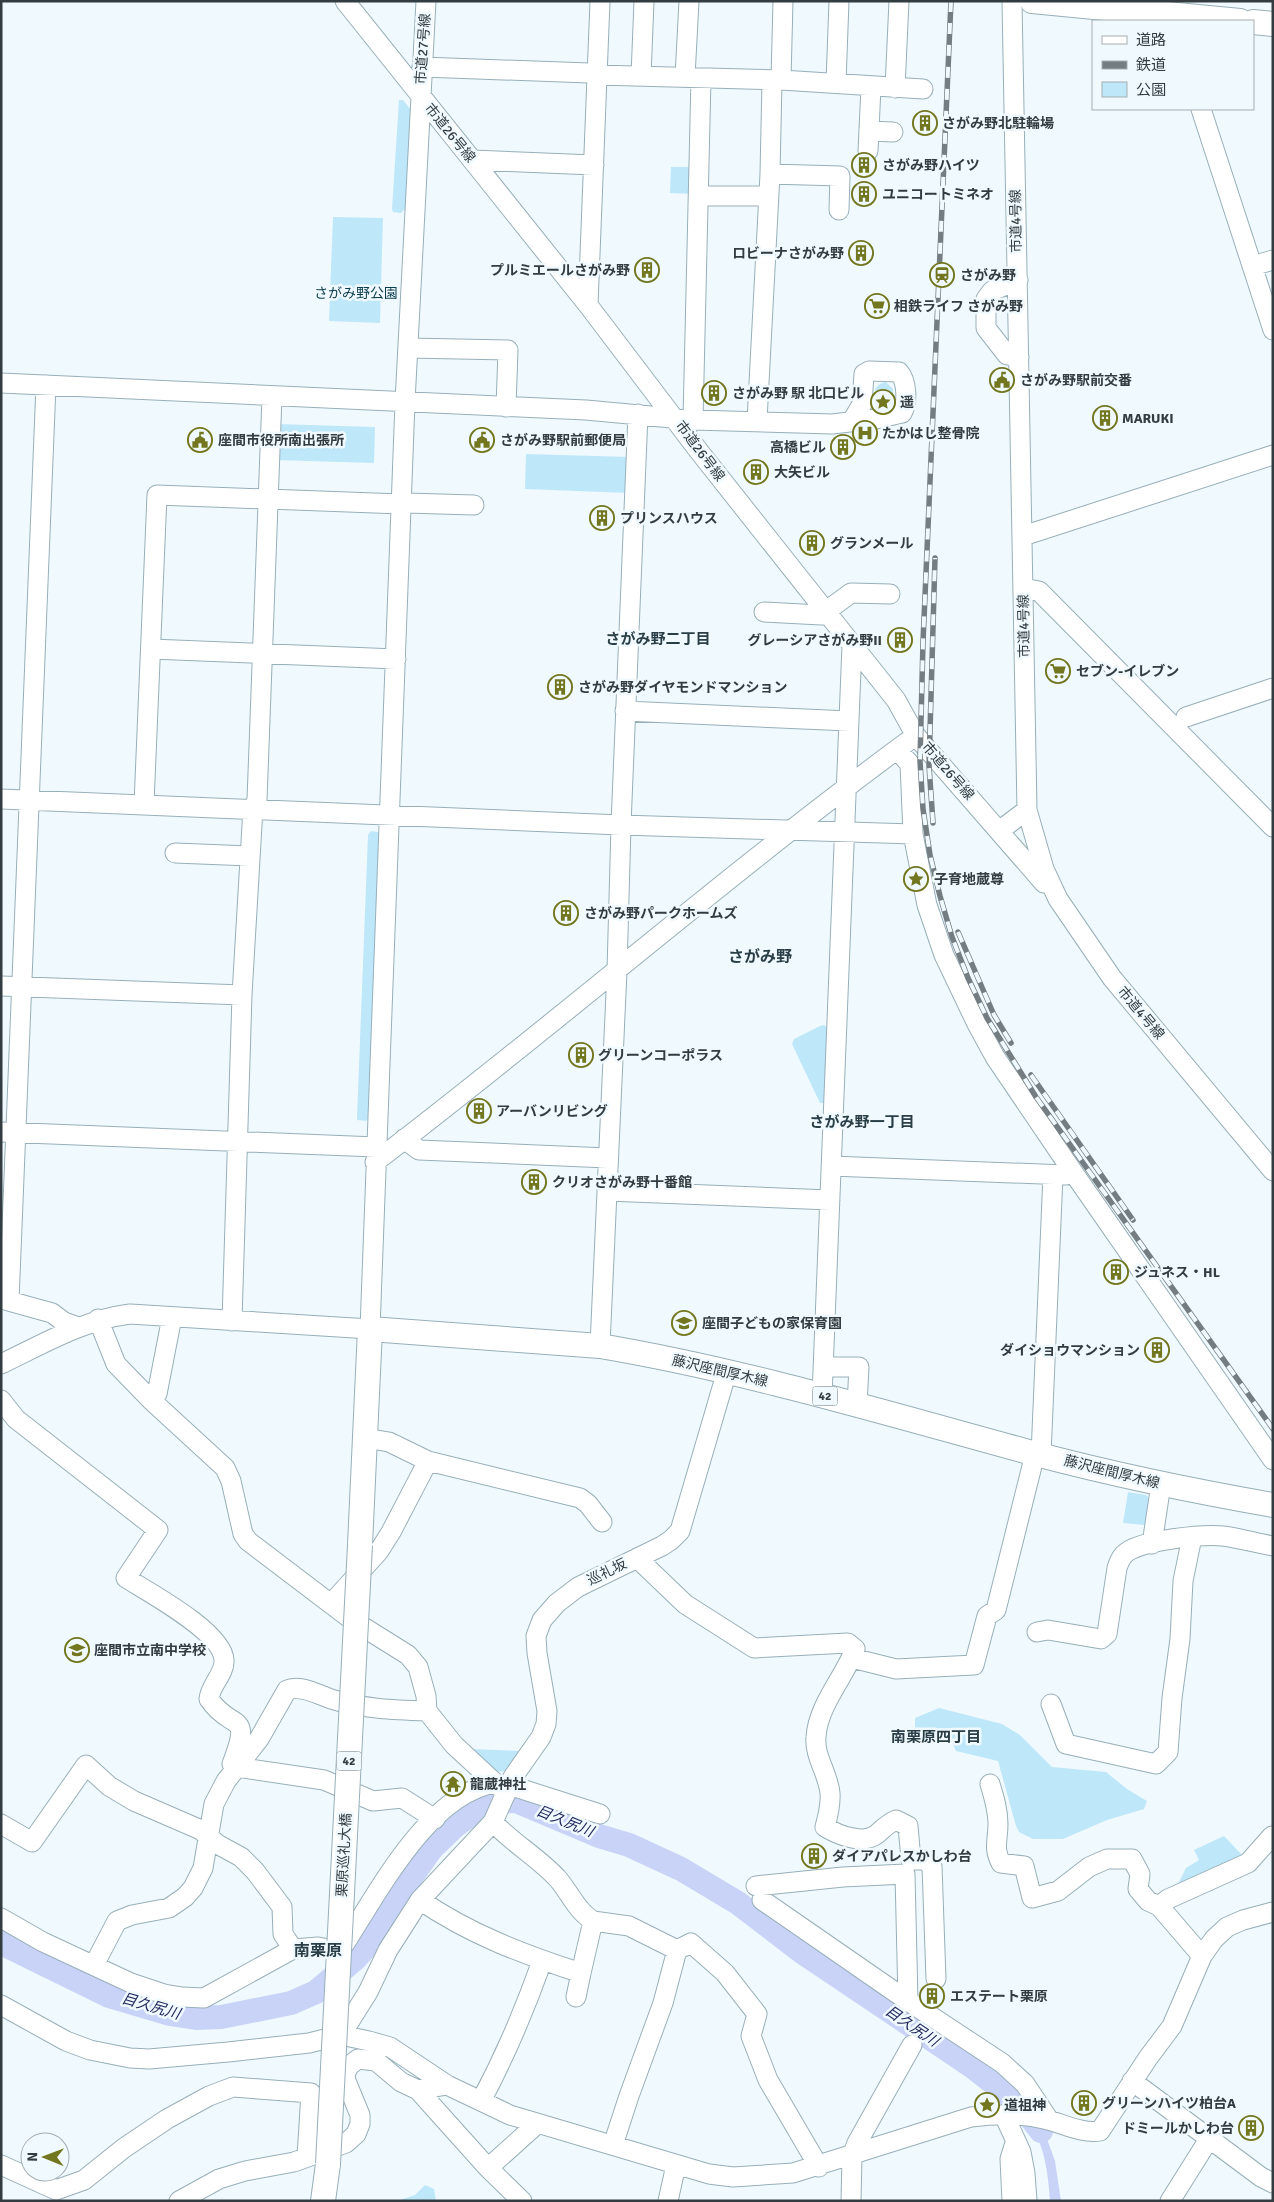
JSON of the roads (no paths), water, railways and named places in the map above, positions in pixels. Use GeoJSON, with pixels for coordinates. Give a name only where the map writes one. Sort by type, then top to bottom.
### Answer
{"type":"FeatureCollection","features":[{"type":"Feature","properties":{"kind":"main road"},"geometry":{"type":"LineString","coordinates":[[1032,1],[1173,18],[1218,20]]}},
{"type":"Feature","properties":{"kind":"main road"},"geometry":{"type":"LineString","coordinates":[[1254,22],[1273,24]]}},
{"type":"Feature","properties":{"kind":"main road","name":"藤沢座間厚木線"},"geometry":{"type":"LineString","coordinates":[[370,1329],[600,1346],[727,1371],[1038,1454],[1161,1484],[1273,1505]]}},
{"type":"Feature","properties":{"kind":"main road","name":"42"},"geometry":{"type":"LineString","coordinates":[[365,1438],[370,1329]]}},
{"type":"Feature","properties":{"kind":"main road","name":"栗原巡礼大橋"},"geometry":{"type":"LineString","coordinates":[[318,2160],[360,1545],[365,1438]]}},
{"type":"Feature","properties":{"kind":"main road","name":"42"},"geometry":{"type":"LineString","coordinates":[[318,2160],[323,2201]]}},
{"type":"Feature","properties":{"kind":"street","name":"市道27号線"},"geometry":{"type":"LineString","coordinates":[[370,1329],[405,402],[426,1]]}},
{"type":"Feature","properties":{"kind":"street"},"geometry":{"type":"LineString","coordinates":[[588,306],[600,1]]}},
{"type":"Feature","properties":{"kind":"street"},"geometry":{"type":"LineString","coordinates":[[641,76],[644,1]]}},
{"type":"Feature","properties":{"kind":"street"},"geometry":{"type":"LineString","coordinates":[[684,418],[698,196],[689,1]]}},
{"type":"Feature","properties":{"kind":"street"},"geometry":{"type":"LineString","coordinates":[[758,421],[770,174],[783,1]]}},
{"type":"Feature","properties":{"kind":"street"},"geometry":{"type":"LineString","coordinates":[[836,83],[839,1]]}},
{"type":"Feature","properties":{"kind":"street"},"geometry":{"type":"LineString","coordinates":[[895,88],[899,1]]}},
{"type":"Feature","properties":{"kind":"street","name":"市道4号線"},"geometry":{"type":"LineString","coordinates":[[1012,1],[1023,536],[1026,810],[1044,869],[1058,899],[1112,978],[1273,1171]]}},
{"type":"Feature","properties":{"kind":"street","name":"市道26号線"},"geometry":{"type":"LineString","coordinates":[[346,2],[588,306],[684,418],[826,612],[896,700],[916,736],[1058,899]]}},
{"type":"Feature","properties":{"kind":"street"},"geometry":{"type":"LineString","coordinates":[[422,67],[589,73],[597,75],[776,80],[923,89]]}},
{"type":"Feature","properties":{"kind":"street"},"geometry":{"type":"LineString","coordinates":[[868,151],[870,87]]}},
{"type":"Feature","properties":{"kind":"street"},"geometry":{"type":"LineString","coordinates":[[1201,110],[1273,330]]}},
{"type":"Feature","properties":{"kind":"street"},"geometry":{"type":"LineString","coordinates":[[869,131],[893,132]]}},
{"type":"Feature","properties":{"kind":"street"},"geometry":{"type":"LineString","coordinates":[[472,160],[594,165]]}},
{"type":"Feature","properties":{"kind":"street"},"geometry":{"type":"LineString","coordinates":[[770,174],[840,176],[839,210]]}},
{"type":"Feature","properties":{"kind":"street"},"geometry":{"type":"LineString","coordinates":[[698,196],[769,196]]}},
{"type":"Feature","properties":{"kind":"street"},"geometry":{"type":"LineString","coordinates":[[1252,266],[1273,260]]}},
{"type":"Feature","properties":{"kind":"street"},"geometry":{"type":"LineString","coordinates":[[1018,280],[992,291],[986,300],[986,328],[1007,355],[1019,357]]}},
{"type":"Feature","properties":{"kind":"street"},"geometry":{"type":"LineString","coordinates":[[408,348],[508,350],[506,407]]}},
{"type":"Feature","properties":{"kind":"street"},"geometry":{"type":"LineString","coordinates":[[1,383],[506,407],[684,418],[832,424],[852,421]]}},
{"type":"Feature","properties":{"kind":"street"},"geometry":{"type":"LineString","coordinates":[[46,385],[20,986],[9,1132],[5,1300],[52,1313],[64,1322],[78,1327]]}},
{"type":"Feature","properties":{"kind":"street"},"geometry":{"type":"LineString","coordinates":[[232,1320],[242,995],[253,808],[256,800],[270,499],[272,396]]}},
{"type":"Feature","properties":{"kind":"street"},"geometry":{"type":"LineString","coordinates":[[600,1346],[617,971],[625,711],[638,414]]}},
{"type":"Feature","properties":{"kind":"street"},"geometry":{"type":"LineString","coordinates":[[1023,536],[1273,455]]}},
{"type":"Feature","properties":{"kind":"street"},"geometry":{"type":"LineString","coordinates":[[144,804],[157,495],[474,505]]}},
{"type":"Feature","properties":{"kind":"street"},"geometry":{"type":"LineString","coordinates":[[1023,588],[1039,591],[1273,826]]}},
{"type":"Feature","properties":{"kind":"street"},"geometry":{"type":"LineString","coordinates":[[764,612],[821,615],[851,593],[890,594]]}},
{"type":"Feature","properties":{"kind":"street"},"geometry":{"type":"LineString","coordinates":[[822,1396],[852,644]]}},
{"type":"Feature","properties":{"kind":"street"},"geometry":{"type":"LineString","coordinates":[[151,649],[396,659]]}},
{"type":"Feature","properties":{"kind":"street"},"geometry":{"type":"LineString","coordinates":[[1186,716],[1273,688]]}},
{"type":"Feature","properties":{"kind":"street"},"geometry":{"type":"LineString","coordinates":[[625,711],[848,721]]}},
{"type":"Feature","properties":{"kind":"street"},"geometry":{"type":"LineString","coordinates":[[9,1132],[238,1141],[376,1154],[404,1139],[617,971],[790,830],[916,736]]}},
{"type":"Feature","properties":{"kind":"street"},"geometry":{"type":"LineString","coordinates":[[897,750],[910,764],[913,834],[928,905],[944,955],[960,991],[995,1057],[1273,1460]]}},
{"type":"Feature","properties":{"kind":"street"},"geometry":{"type":"LineString","coordinates":[[1,799],[253,808],[390,816],[621,825],[913,834]]}},
{"type":"Feature","properties":{"kind":"street"},"geometry":{"type":"LineString","coordinates":[[999,831],[1026,810]]}},
{"type":"Feature","properties":{"kind":"street"},"geometry":{"type":"LineString","coordinates":[[175,853],[250,856]]}},
{"type":"Feature","properties":{"kind":"street"},"geometry":{"type":"LineString","coordinates":[[1,986],[242,995]]}},
{"type":"Feature","properties":{"kind":"street"},"geometry":{"type":"LineString","coordinates":[[404,1139],[419,1150],[608,1158]]}},
{"type":"Feature","properties":{"kind":"street"},"geometry":{"type":"LineString","coordinates":[[832,1166],[1075,1175]]}},
{"type":"Feature","properties":{"kind":"street"},"geometry":{"type":"LineString","coordinates":[[852,1658],[896,1669],[974,1665],[987,1616],[996,1610],[1038,1454],[1053,1175]]}},
{"type":"Feature","properties":{"kind":"street"},"geometry":{"type":"LineString","coordinates":[[607,1191],[830,1200]]}},
{"type":"Feature","properties":{"kind":"street"},"geometry":{"type":"LineString","coordinates":[[1,1364],[98,1319],[130,1314],[370,1329]]}},
{"type":"Feature","properties":{"kind":"street"},"geometry":{"type":"LineString","coordinates":[[151,1400],[157,1394],[172,1317]]}},
{"type":"Feature","properties":{"kind":"street"},"geometry":{"type":"LineString","coordinates":[[98,1319],[116,1364],[151,1400],[225,1468],[231,1482],[243,1534],[248,1542],[331,1604],[408,1655],[418,1667],[426,1696],[427,1711],[454,1745],[506,1786]]}},
{"type":"Feature","properties":{"kind":"street"},"geometry":{"type":"LineString","coordinates":[[823,1367],[858,1368],[858,1405]]}},
{"type":"Feature","properties":{"kind":"street","name":"巡礼坂"},"geometry":{"type":"LineString","coordinates":[[341,2035],[368,1992],[388,1950],[420,1900],[494,1818],[506,1786],[541,1737],[546,1724],[547,1702],[536,1644],[536,1632],[542,1620],[557,1604],[578,1587],[671,1540],[680,1531],[727,1371]]}},
{"type":"Feature","properties":{"kind":"street"},"geometry":{"type":"LineString","coordinates":[[1,1400],[16,1419],[158,1530],[126,1578],[199,1624],[222,1652],[223,1666],[209,1699],[217,1709],[234,1719],[240,1726],[242,1740],[232,1764],[236,1767],[324,1780],[373,1801],[402,1798],[435,1819]]}},
{"type":"Feature","properties":{"kind":"street"},"geometry":{"type":"LineString","coordinates":[[365,1438],[389,1442],[428,1461],[580,1498],[588,1504],[602,1522]]}},
{"type":"Feature","properties":{"kind":"street"},"geometry":{"type":"LineString","coordinates":[[331,1604],[379,1551],[392,1532],[428,1461]]}},
{"type":"Feature","properties":{"kind":"street"},"geometry":{"type":"LineString","coordinates":[[1152,1544],[1161,1484]]}},
{"type":"Feature","properties":{"kind":"street"},"geometry":{"type":"LineString","coordinates":[[1037,1632],[1048,1630],[1101,1639],[1107,1634],[1120,1558],[1140,1545],[1192,1537],[1222,1536],[1273,1546]]}},
{"type":"Feature","properties":{"kind":"street"},"geometry":{"type":"LineString","coordinates":[[1051,1704],[1066,1744],[1156,1764],[1164,1757],[1168,1752],[1172,1698],[1180,1639],[1182,1581],[1192,1537]]}},
{"type":"Feature","properties":{"kind":"street"},"geometry":{"type":"LineString","coordinates":[[637,1558],[685,1604],[754,1648],[848,1643],[855,1649],[820,1717],[816,1736],[816,1747],[830,1791],[830,1806],[825,1827],[837,1835],[867,1839],[877,1834],[884,1826],[896,1820],[908,1826],[911,1860],[925,1860],[932,1866],[936,1979]]}},
{"type":"Feature","properties":{"kind":"street"},"geometry":{"type":"LineString","coordinates":[[94,1964],[117,1920],[169,1908],[185,1897],[199,1878],[209,1837],[214,1804],[226,1781],[259,1738],[283,1694],[292,1688],[339,1702],[376,1710],[427,1711]]}},
{"type":"Feature","properties":{"kind":"street"},"geometry":{"type":"LineString","coordinates":[[1,1824],[32,1842],[86,1765],[108,1786],[134,1801],[201,1830],[217,1844],[241,1856],[282,1907],[283,1934],[293,1949]]}},
{"type":"Feature","properties":{"kind":"street"},"geometry":{"type":"LineString","coordinates":[[990,1784],[997,1807],[996,1853],[1001,1863],[1024,1866],[1032,1898],[1058,1891],[1089,1867],[1107,1859],[1132,1859],[1140,1874],[1138,1889],[1148,1902],[1160,1906],[1202,1956]]}},
{"type":"Feature","properties":{"kind":"street"},"geometry":{"type":"LineString","coordinates":[[2,1922],[147,1989],[182,1997],[204,1998],[293,1949],[318,1946],[340,1951],[396,1864],[453,1801],[479,1786],[506,1786],[600,1814]]}},
{"type":"Feature","properties":{"kind":"street"},"geometry":{"type":"LineString","coordinates":[[494,1818],[507,1837],[544,1865],[559,1880],[574,1904],[585,1916],[593,1920],[629,1926],[677,1950],[691,1944],[725,1973],[757,2014],[751,2036],[768,2080],[819,2167]]}},
{"type":"Feature","properties":{"kind":"street"},"geometry":{"type":"LineString","coordinates":[[1160,1906],[1168,1899],[1248,1864],[1272,1836]]}},
{"type":"Feature","properties":{"kind":"street"},"geometry":{"type":"LineString","coordinates":[[908,2001],[905,1874],[843,1877],[759,1893],[908,2001],[1002,2063],[1025,2084],[1046,2120]]}},
{"type":"Feature","properties":{"kind":"street"},"geometry":{"type":"LineString","coordinates":[[420,1900],[443,1916],[472,1932],[542,1961],[581,1973]]}},
{"type":"Feature","properties":{"kind":"street"},"geometry":{"type":"LineString","coordinates":[[1,2005],[66,2041],[90,2050],[130,2058],[149,2059],[228,2052],[309,2043],[341,2035],[390,2047],[447,2084],[510,2116],[709,2174],[733,2177],[793,2173],[819,2167],[970,2117],[1006,2115],[1046,2120],[1090,2132],[1100,2131],[1132,2081],[1172,2026],[1202,1956],[1214,1939],[1227,1927],[1243,1920],[1273,1912]]}},
{"type":"Feature","properties":{"kind":"street"},"geometry":{"type":"LineString","coordinates":[[576,1997],[593,1920]]}},
{"type":"Feature","properties":{"kind":"street"},"geometry":{"type":"LineString","coordinates":[[613,2145],[629,2096],[664,2003],[677,1950]]}},
{"type":"Feature","properties":{"kind":"street"},"geometry":{"type":"LineString","coordinates":[[481,2102],[526,2007],[542,1961]]}},
{"type":"Feature","properties":{"kind":"street"},"geometry":{"type":"LineString","coordinates":[[851,2201],[852,2156],[857,2143],[912,2045]]}},
{"type":"Feature","properties":{"kind":"street"},"geometry":{"type":"LineString","coordinates":[[180,2201],[219,2179],[245,2171],[294,2162],[318,2160],[346,2143],[356,2134],[360,2115],[345,2074],[349,2066],[358,2059],[376,2061],[400,2082],[418,2090],[488,2168],[522,2201]]}},
{"type":"Feature","properties":{"kind":"street"},"geometry":{"type":"LineString","coordinates":[[400,2082],[410,2076],[419,2066]]}},
{"type":"Feature","properties":{"kind":"street"},"geometry":{"type":"LineString","coordinates":[[1132,2081],[1273,2184]]}},
{"type":"Feature","properties":{"kind":"street"},"geometry":{"type":"LineString","coordinates":[[418,2090],[447,2084]]}},
{"type":"Feature","properties":{"kind":"street"},"geometry":{"type":"LineString","coordinates":[[1,2165],[56,2190],[84,2180],[124,2148],[167,2119],[209,2096],[233,2087],[311,2093],[318,2160]]}},
{"type":"Feature","properties":{"kind":"street"},"geometry":{"type":"LineString","coordinates":[[1006,2115],[1021,2152],[1027,2201]]}},
{"type":"Feature","properties":{"kind":"street"},"geometry":{"type":"LineString","coordinates":[[488,2168],[537,2124]]}},
{"type":"Feature","properties":{"kind":"street"},"geometry":{"type":"LineString","coordinates":[[1170,2201],[1209,2139]]}},
{"type":"Feature","properties":{"kind":"street"},"geometry":{"type":"LineString","coordinates":[[1012,2201],[1010,2159],[1015,2140]]}},
{"type":"Feature","properties":{"kind":"street"},"geometry":{"type":"LineString","coordinates":[[668,2201],[676,2165]]}},
{"type":"Feature","properties":{"kind":"waterway","name":"目久尻川"},"geometry":{"type":"LineString","coordinates":[[1,1940],[7,1946],[109,1996],[170,2014],[196,2018],[221,2017],[291,2003],[316,1992],[356,1958],[371,1941],[397,1897],[432,1848],[455,1826],[488,1802],[516,1801],[599,1836],[629,1845],[681,1869],[738,1903],[802,1952],[973,2067],[1019,2103],[1041,2131]]}},
{"type":"Feature","properties":{"kind":"railway"},"geometry":{"type":"LineString","coordinates":[[951,1],[923,642],[920,761],[923,809],[930,855],[952,937],[968,978],[987,1018],[1036,1097],[1273,1429]]}},
{"type":"Feature","properties":{"kind":"railway"},"geometry":{"type":"LineString","coordinates":[[933,823],[929,766],[935,558]]}},
{"type":"Feature","properties":{"kind":"railway"},"geometry":{"type":"LineString","coordinates":[[958,932],[994,1015],[1011,1043]]}},
{"type":"Feature","properties":{"kind":"railway"},"geometry":{"type":"LineString","coordinates":[[1031,1075],[1133,1220]]}},
{"type":"Feature","properties":{"kind":"place","name":"さがみ野北駐輪場"},"geometry":{"type":"Point","coordinates":[925,123]}},
{"type":"Feature","properties":{"kind":"place","name":"さがみ野ハイツ"},"geometry":{"type":"Point","coordinates":[864,165]}},
{"type":"Feature","properties":{"kind":"place","name":"ユニコートミネオ"},"geometry":{"type":"Point","coordinates":[864,194]}},
{"type":"Feature","properties":{"kind":"place","name":"ロビーナさがみ野"},"geometry":{"type":"Point","coordinates":[861,253]}},
{"type":"Feature","properties":{"kind":"place","name":"プルミエールさがみ野"},"geometry":{"type":"Point","coordinates":[647,270]}},
{"type":"Feature","properties":{"kind":"place","name":"さがみ野"},"geometry":{"type":"Point","coordinates":[942,275]}},
{"type":"Feature","properties":{"kind":"place","name":"相鉄ライフ さがみ野"},"geometry":{"type":"Point","coordinates":[877,306]}},
{"type":"Feature","properties":{"kind":"place","name":"さがみ野駅前交番"},"geometry":{"type":"Point","coordinates":[1002,380]}},
{"type":"Feature","properties":{"kind":"place","name":"さがみ野 駅 北口ビル"},"geometry":{"type":"Point","coordinates":[714,393]}},
{"type":"Feature","properties":{"kind":"place","name":"遥"},"geometry":{"type":"Point","coordinates":[883,402]}},
{"type":"Feature","properties":{"kind":"place","name":"MARUKI"},"geometry":{"type":"Point","coordinates":[1105,418]}},
{"type":"Feature","properties":{"kind":"place","name":"たかはし整骨院"},"geometry":{"type":"Point","coordinates":[865,433]}},
{"type":"Feature","properties":{"kind":"place","name":"座間市役所南出張所"},"geometry":{"type":"Point","coordinates":[200,440]}},
{"type":"Feature","properties":{"kind":"place","name":"さがみ野駅前郵便局"},"geometry":{"type":"Point","coordinates":[482,440]}},
{"type":"Feature","properties":{"kind":"place","name":"高橋ビル"},"geometry":{"type":"Point","coordinates":[843,447]}},
{"type":"Feature","properties":{"kind":"place","name":"大矢ビル"},"geometry":{"type":"Point","coordinates":[756,472]}},
{"type":"Feature","properties":{"kind":"place","name":"プリンスハウス"},"geometry":{"type":"Point","coordinates":[602,518]}},
{"type":"Feature","properties":{"kind":"place","name":"グランメール"},"geometry":{"type":"Point","coordinates":[812,543]}},
{"type":"Feature","properties":{"kind":"place","name":"グレーシアさがみ野II"},"geometry":{"type":"Point","coordinates":[900,640]}},
{"type":"Feature","properties":{"kind":"place","name":"セブン-イレブン"},"geometry":{"type":"Point","coordinates":[1058,671]}},
{"type":"Feature","properties":{"kind":"place","name":"さがみ野ダイヤモンドマンション"},"geometry":{"type":"Point","coordinates":[560,687]}},
{"type":"Feature","properties":{"kind":"place","name":"子育地蔵尊"},"geometry":{"type":"Point","coordinates":[916,879]}},
{"type":"Feature","properties":{"kind":"place","name":"さがみ野パークホームズ"},"geometry":{"type":"Point","coordinates":[566,913]}},
{"type":"Feature","properties":{"kind":"place","name":"グリーンコーポラス"},"geometry":{"type":"Point","coordinates":[581,1055]}},
{"type":"Feature","properties":{"kind":"place","name":"アーバンリビング"},"geometry":{"type":"Point","coordinates":[479,1111]}},
{"type":"Feature","properties":{"kind":"place","name":"クリオさがみ野十番館"},"geometry":{"type":"Point","coordinates":[534,1182]}},
{"type":"Feature","properties":{"kind":"place","name":"ジュネス・HL"},"geometry":{"type":"Point","coordinates":[1116,1272]}},
{"type":"Feature","properties":{"kind":"place","name":"座間子どもの家保育園"},"geometry":{"type":"Point","coordinates":[684,1323]}},
{"type":"Feature","properties":{"kind":"place","name":"ダイショウマンション"},"geometry":{"type":"Point","coordinates":[1157,1350]}},
{"type":"Feature","properties":{"kind":"place","name":"座間市立南中学校"},"geometry":{"type":"Point","coordinates":[77,1650]}},
{"type":"Feature","properties":{"kind":"place","name":"龍蔵神社"},"geometry":{"type":"Point","coordinates":[453,1784]}},
{"type":"Feature","properties":{"kind":"place","name":"ダイアパレスかしわ台"},"geometry":{"type":"Point","coordinates":[814,1856]}},
{"type":"Feature","properties":{"kind":"place","name":"エステート栗原"},"geometry":{"type":"Point","coordinates":[932,1996]}},
{"type":"Feature","properties":{"kind":"place","name":"グリーンハイツ柏台A"},"geometry":{"type":"Point","coordinates":[1084,2103]}},
{"type":"Feature","properties":{"kind":"place","name":"道祖神"},"geometry":{"type":"Point","coordinates":[987,2105]}},
{"type":"Feature","properties":{"kind":"place","name":"ドミールかしわ台"},"geometry":{"type":"Point","coordinates":[1251,2128]}},
{"type":"Feature","properties":{"kind":"district","name":"さがみ野二丁目"},"geometry":{"type":"Point","coordinates":[658,639]}},
{"type":"Feature","properties":{"kind":"district","name":"さがみ野"},"geometry":{"type":"Point","coordinates":[760,957]}},
{"type":"Feature","properties":{"kind":"district","name":"さがみ野一丁目"},"geometry":{"type":"Point","coordinates":[862,1122]}},
{"type":"Feature","properties":{"kind":"district","name":"南栗原四丁目"},"geometry":{"type":"Point","coordinates":[936,1737]}},
{"type":"Feature","properties":{"kind":"district","name":"南栗原"},"geometry":{"type":"Point","coordinates":[318,1951]}},
{"type":"Feature","properties":{"kind":"park label","name":"さがみ野公園"},"geometry":{"type":"Point","coordinates":[356,293]}}]}
